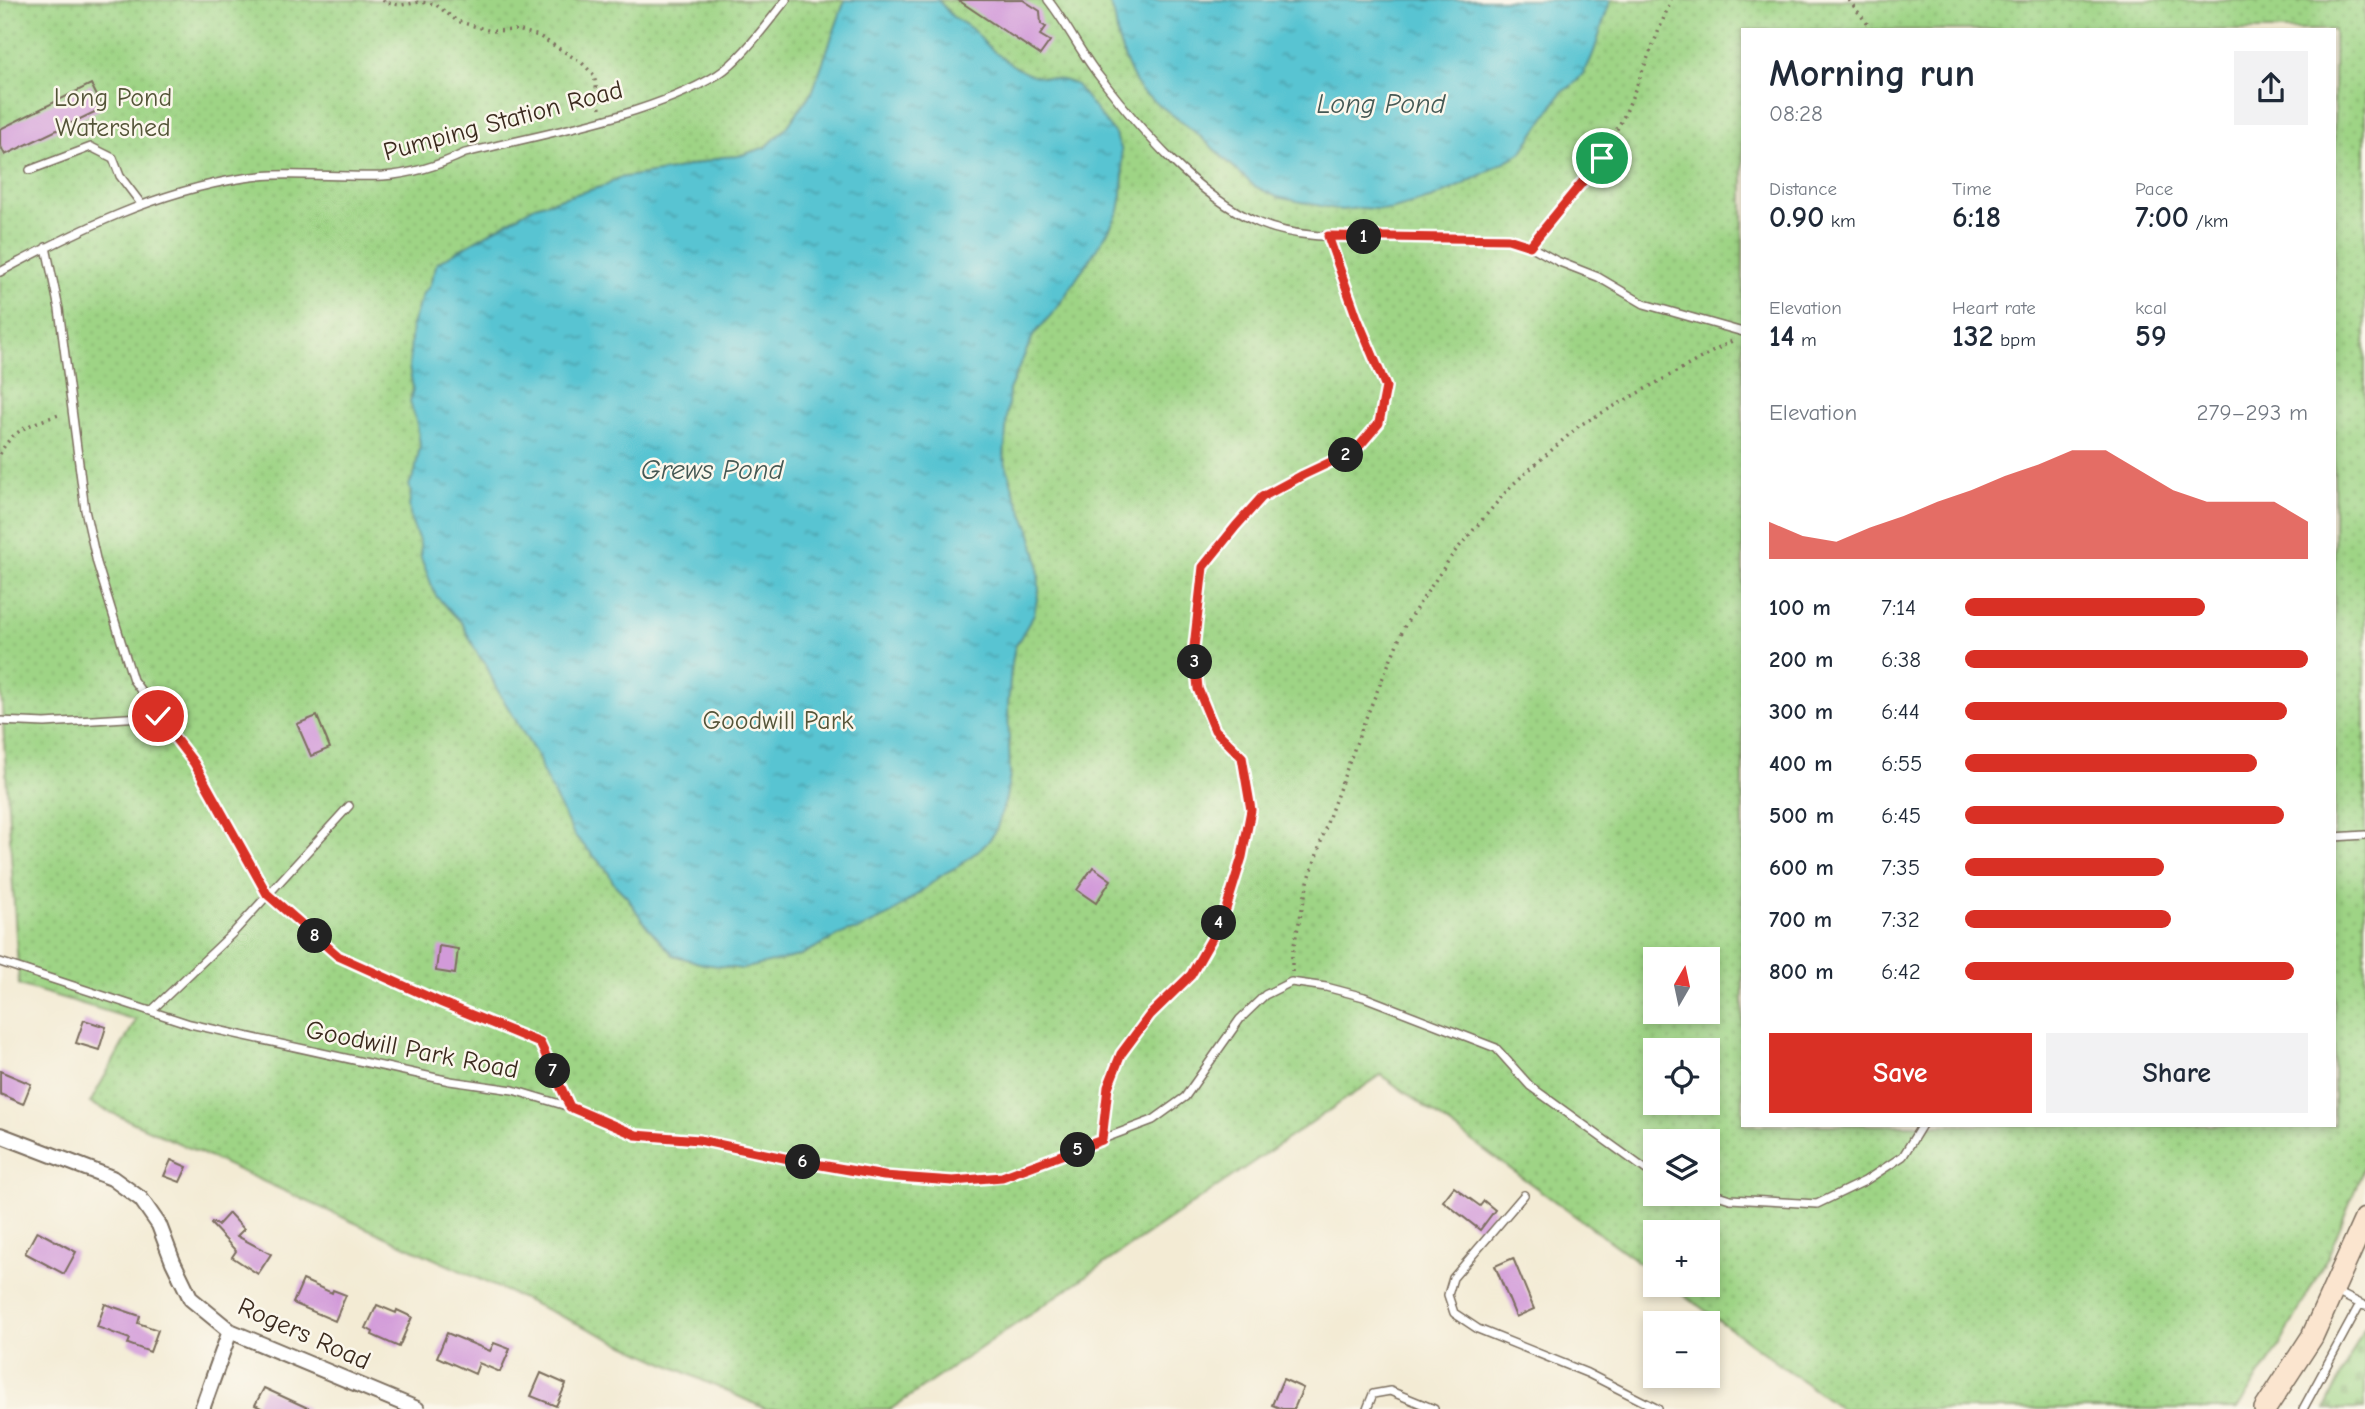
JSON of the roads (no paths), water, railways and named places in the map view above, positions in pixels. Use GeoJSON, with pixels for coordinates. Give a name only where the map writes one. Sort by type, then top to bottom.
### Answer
{"type":"FeatureCollection","features":[{"type":"Feature","properties":{"kind":"main road"},"geometry":{"type":"LineString","coordinates":[[2265,1409],[2312,1337],[2365,1219]]}},
{"type":"Feature","properties":{"kind":"street","name":"Rogers Road"},"geometry":{"type":"LineString","coordinates":[[0,1135],[112,1178],[141,1199],[159,1224],[173,1262],[191,1298],[230,1331],[418,1409]]}},
{"type":"Feature","properties":{"kind":"street"},"geometry":{"type":"LineString","coordinates":[[202,1409],[230,1331]]}},
{"type":"Feature","properties":{"kind":"lane","name":"Pumping Station Road"},"geometry":{"type":"LineString","coordinates":[[0,271],[46,247],[157,199],[243,178],[282,175],[385,176],[445,162],[465,153],[601,120],[671,98],[718,74],[745,48],[786,0]]}},
{"type":"Feature","properties":{"kind":"lane"},"geometry":{"type":"LineString","coordinates":[[1048,0],[1097,74],[1148,134],[1188,174],[1226,205],[1259,223],[1291,232],[1328,236],[1508,239],[1530,246],[1557,261],[1598,277],[1644,304],[1741,331]]}},
{"type":"Feature","properties":{"kind":"lane"},"geometry":{"type":"LineString","coordinates":[[30,170],[91,147],[113,158],[120,176],[142,205]]}},
{"type":"Feature","properties":{"kind":"lane"},"geometry":{"type":"LineString","coordinates":[[46,247],[59,309],[85,510],[97,562],[133,680],[194,763],[267,894]]}},
{"type":"Feature","properties":{"kind":"lane"},"geometry":{"type":"LineString","coordinates":[[0,721],[44,723],[158,716]]}},
{"type":"Feature","properties":{"kind":"lane"},"geometry":{"type":"LineString","coordinates":[[151,1011],[199,968],[349,806]]}},
{"type":"Feature","properties":{"kind":"lane"},"geometry":{"type":"LineString","coordinates":[[2336,837],[2365,835]]}},
{"type":"Feature","properties":{"kind":"lane","name":"Goodwill Park Road"},"geometry":{"type":"LineString","coordinates":[[0,962],[190,1024],[303,1051],[450,1081],[513,1090],[570,1107],[636,1135],[699,1140],[884,1176],[939,1180],[1002,1177],[1153,1120],[1185,1097],[1240,1019],[1265,995],[1292,982],[1364,997],[1496,1048],[1530,1086],[1643,1168]]}},
{"type":"Feature","properties":{"kind":"lane"},"geometry":{"type":"LineString","coordinates":[[1720,1196],[1730,1199],[1817,1204],[1865,1181],[1903,1156],[1921,1127]]}},
{"type":"Feature","properties":{"kind":"lane"},"geometry":{"type":"LineString","coordinates":[[1524,1195],[1453,1279],[1448,1295],[1454,1313],[1478,1329],[1587,1373],[1658,1409]]}},
{"type":"Feature","properties":{"kind":"lane"},"geometry":{"type":"LineString","coordinates":[[2303,1409],[2363,1305],[2333,1291]]}},
{"type":"Feature","properties":{"kind":"lane"},"geometry":{"type":"LineString","coordinates":[[1367,1409],[1373,1394],[1390,1391],[1434,1409]]}},
{"type":"Feature","properties":{"kind":"water","name":"Grews Pond"},"geometry":{"type":"Polygon","coordinates":[[[845,0],[938,0],[953,17],[971,28],[1003,59],[1029,74],[1076,85],[1115,134],[1121,148],[1122,195],[1119,211],[1109,230],[1057,308],[1033,336],[1009,390],[1004,458],[1038,560],[1039,590],[1034,614],[1015,647],[1011,668],[1008,705],[1010,775],[996,831],[986,844],[959,866],[945,873],[890,915],[856,931],[848,931],[799,956],[742,969],[703,964],[673,955],[644,923],[627,897],[614,884],[607,870],[574,835],[542,771],[539,759],[495,686],[486,664],[478,655],[462,623],[436,596],[421,558],[420,543],[411,521],[409,506],[409,485],[415,472],[420,445],[410,402],[413,388],[409,367],[412,325],[437,263],[535,206],[607,185],[618,178],[672,170],[766,147],[787,127],[813,90],[845,0]]]}},
{"type":"Feature","properties":{"kind":"water","name":"Long Pond"},"geometry":{"type":"Polygon","coordinates":[[[1106,0],[1611,0],[1589,64],[1582,75],[1562,92],[1521,153],[1433,198],[1390,210],[1341,210],[1277,197],[1254,186],[1200,136],[1141,91],[1126,62],[1119,43],[1114,14],[1106,0]]]}},
{"type":"Feature","properties":{"kind":"park label","name":"Long Pond Watershed"},"geometry":{"type":"Point","coordinates":[113,113]}},
{"type":"Feature","properties":{"kind":"park label","name":"Goodwill Park"},"geometry":{"type":"Point","coordinates":[778,721]}}]}
